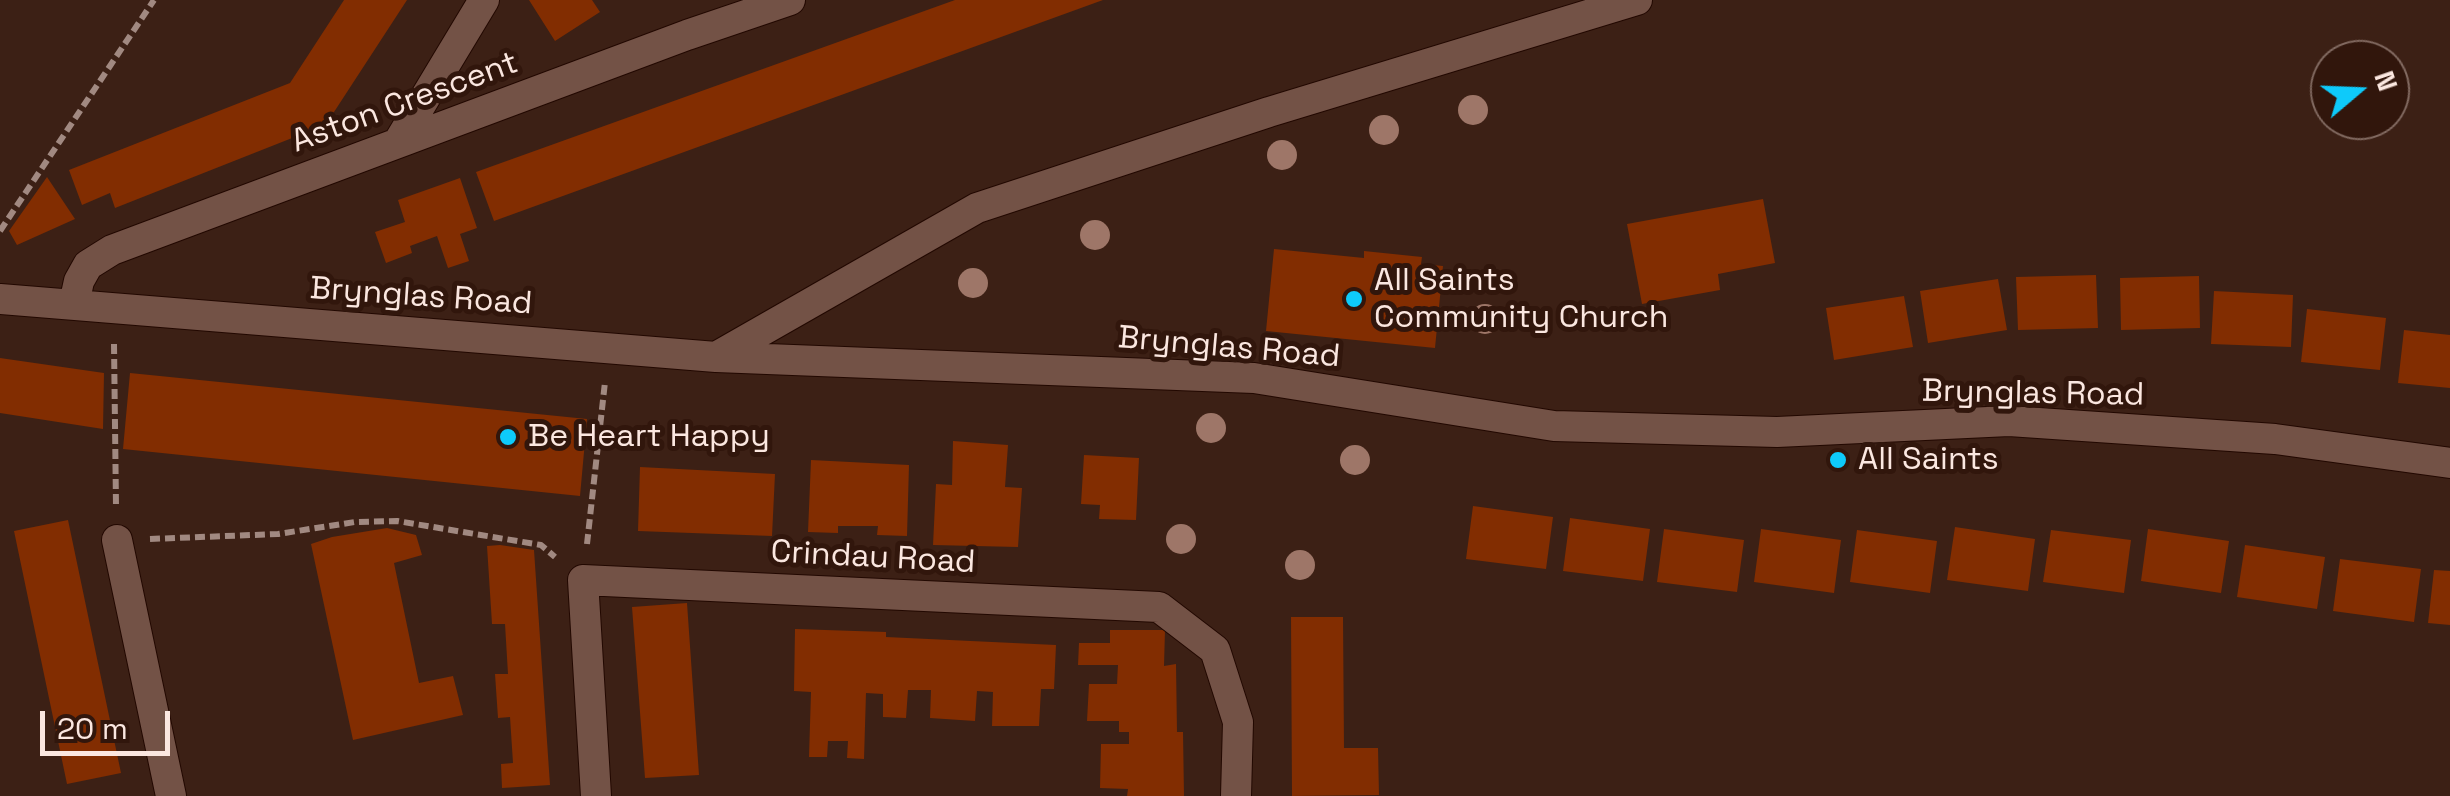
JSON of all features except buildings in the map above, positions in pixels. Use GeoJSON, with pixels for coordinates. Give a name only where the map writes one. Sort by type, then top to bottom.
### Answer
{"type":"FeatureCollection","features":[{"type":"Feature","properties":{"kind":"street"},"geometry":{"type":"LineString","coordinates":[[399,142],[484,0]]}},
{"type":"Feature","properties":{"kind":"street","name":"Aston Crescent"},"geometry":{"type":"LineString","coordinates":[[74,304],[79,281],[88,266],[112,250],[790,0]]}},
{"type":"Feature","properties":{"kind":"street"},"geometry":{"type":"LineString","coordinates":[[716,357],[977,208],[1269,112],[1637,0]]}},
{"type":"Feature","properties":{"kind":"street","name":"Brynglas Road"},"geometry":{"type":"LineString","coordinates":[[0,299],[716,357],[1254,378],[1554,426],[1777,432],[2008,421],[2275,440],[2450,463]]}},
{"type":"Feature","properties":{"kind":"street"},"geometry":{"type":"LineString","coordinates":[[116,540],[171,796]]}},
{"type":"Feature","properties":{"kind":"street"},"geometry":{"type":"LineString","coordinates":[[583,580],[596,796]]}},
{"type":"Feature","properties":{"kind":"street","name":"Crindau Road"},"geometry":{"type":"LineString","coordinates":[[583,580],[1159,607],[1214,650],[1238,722],[1236,796]]}},
{"type":"Feature","properties":{"kind":"path"},"geometry":{"type":"LineString","coordinates":[[0,232],[154,0]]}},
{"type":"Feature","properties":{"kind":"path"},"geometry":{"type":"LineString","coordinates":[[114,309],[116,540],[278,534],[356,522],[397,522],[541,544],[583,580]]}},
{"type":"Feature","properties":{"kind":"path"},"geometry":{"type":"LineString","coordinates":[[583,580],[609,346]]}},
{"type":"Feature","properties":{"kind":"place","name":"All Saints Community Church"},"geometry":{"type":"Point","coordinates":[1354,299]}},
{"type":"Feature","properties":{"kind":"place","name":"Be Heart Happy"},"geometry":{"type":"Point","coordinates":[508,437]}},
{"type":"Feature","properties":{"kind":"place","name":"All Saints"},"geometry":{"type":"Point","coordinates":[1838,460]}}]}
